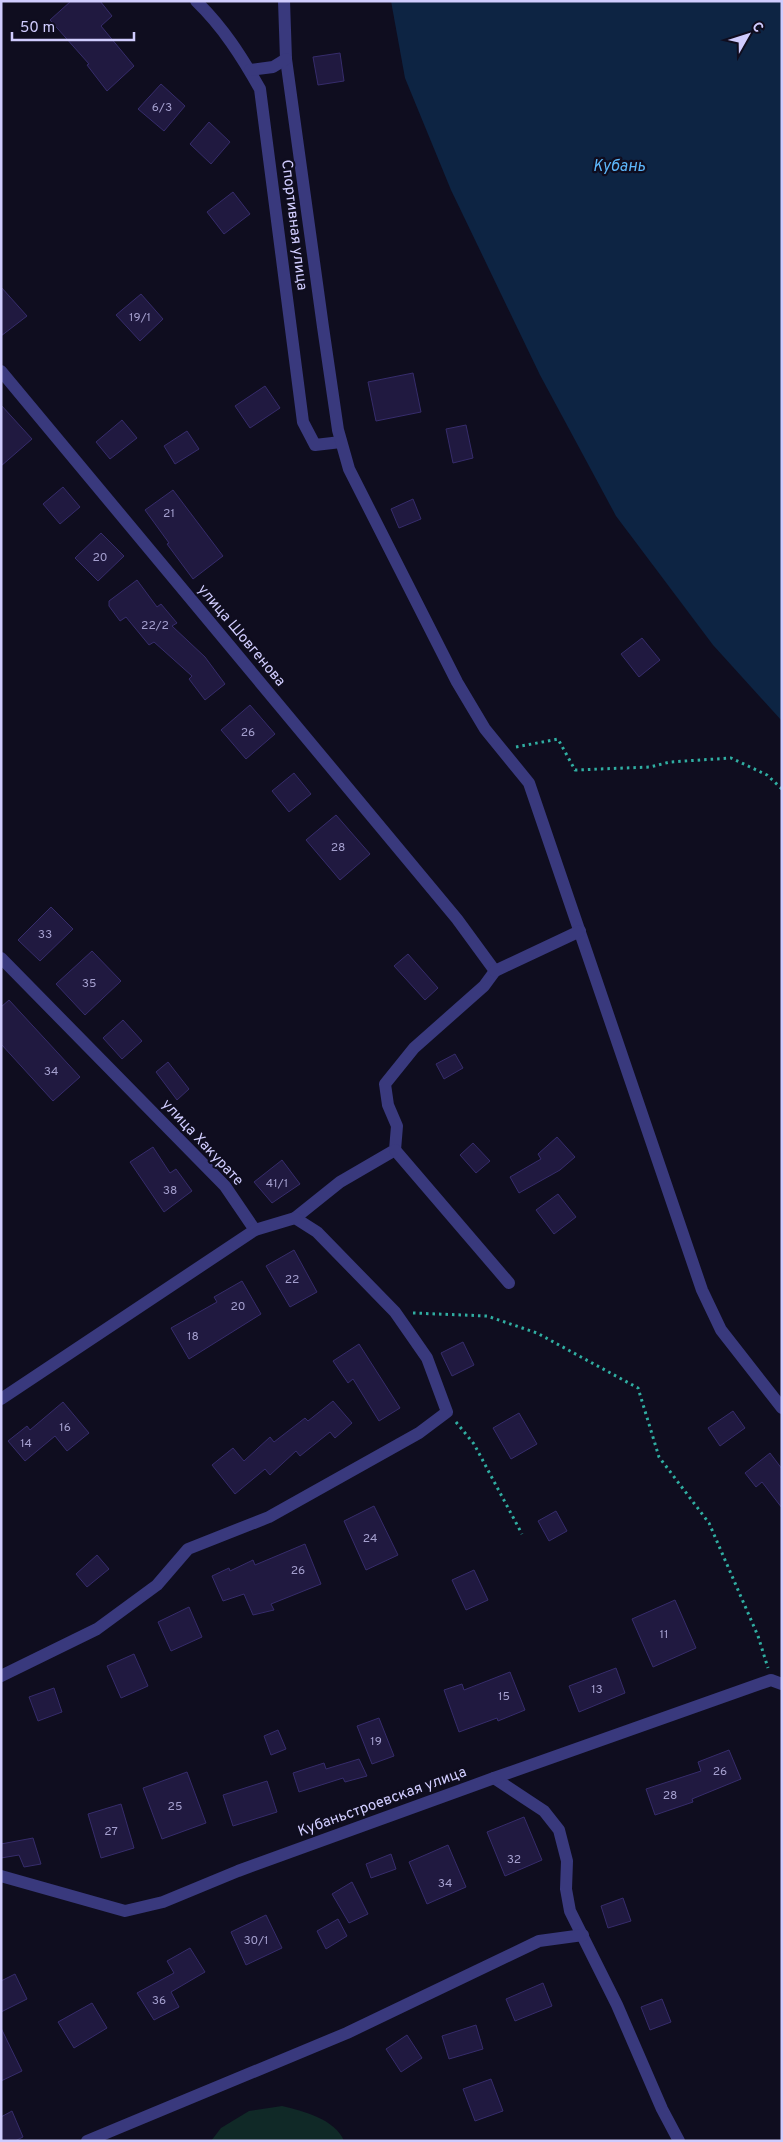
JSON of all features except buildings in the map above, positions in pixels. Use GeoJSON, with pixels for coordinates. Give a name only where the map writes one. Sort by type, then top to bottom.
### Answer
{"type":"FeatureCollection","features":[{"type":"Feature","properties":{"kind":"street","name":"Спортивная улица"},"geometry":{"type":"LineString","coordinates":[[196,1],[214,18],[250,70],[260,88],[303,422],[315,445],[341,442]]}},
{"type":"Feature","properties":{"kind":"street"},"geometry":{"type":"LineString","coordinates":[[284,1],[286,59],[323,327],[341,442],[349,469],[457,682],[485,729],[529,783],[702,1290],[721,1330],[782,1408]]}},
{"type":"Feature","properties":{"kind":"street"},"geometry":{"type":"LineString","coordinates":[[250,70],[273,67],[286,59]]}},
{"type":"Feature","properties":{"kind":"street","name":"улица Шовгенова"},"geometry":{"type":"LineString","coordinates":[[1,372],[457,920],[495,971]]}},
{"type":"Feature","properties":{"kind":"street"},"geometry":{"type":"LineString","coordinates":[[509,1283],[394,1150],[396,1126],[388,1105],[385,1084],[414,1048],[484,986],[495,971],[580,931]]}},
{"type":"Feature","properties":{"kind":"street","name":"улица Хакурате"},"geometry":{"type":"LineString","coordinates":[[1,958],[225,1186],[256,1230]]}},
{"type":"Feature","properties":{"kind":"street"},"geometry":{"type":"LineString","coordinates":[[1,1399],[256,1230],[295,1218],[340,1182],[394,1150]]}},
{"type":"Feature","properties":{"kind":"street"},"geometry":{"type":"LineString","coordinates":[[1,1676],[97,1628],[157,1585],[188,1549],[269,1517],[419,1433],[447,1412],[427,1358],[395,1312],[317,1232],[295,1218]]}},
{"type":"Feature","properties":{"kind":"street","name":"Кубаньстроевская улица"},"geometry":{"type":"LineString","coordinates":[[1,1876],[125,1911],[163,1902],[238,1871],[494,1778],[777,1682]]}},
{"type":"Feature","properties":{"kind":"street"},"geometry":{"type":"LineString","coordinates":[[494,1778],[544,1811],[559,1830],[567,1861],[566,1889],[570,1911],[617,2005],[662,2109],[680,2141]]}},
{"type":"Feature","properties":{"kind":"street"},"geometry":{"type":"LineString","coordinates":[[87,2141],[348,2033],[539,1941],[582,1935]]}},
{"type":"Feature","properties":{"kind":"path"},"geometry":{"type":"LineString","coordinates":[[503,749],[558,739],[575,770],[650,766],[670,762],[731,758],[767,775],[782,789]]}},
{"type":"Feature","properties":{"kind":"path"},"geometry":{"type":"LineString","coordinates":[[395,1312],[486,1316],[537,1333],[638,1388],[659,1457],[709,1523],[777,1682]]}},
{"type":"Feature","properties":{"kind":"path"},"geometry":{"type":"LineString","coordinates":[[447,1412],[474,1444],[522,1534]]}},
{"type":"Feature","properties":{"kind":"green space"},"geometry":{"type":"Polygon","coordinates":[[[282,2106],[318,2117],[340,2133],[344,2141],[211,2141],[221,2128],[249,2111],[282,2106]]]}},
{"type":"Feature","properties":{"kind":"water","name":"Кубань"},"geometry":{"type":"Polygon","coordinates":[[[391,1],[782,1],[782,721],[713,645],[616,516],[540,375],[451,190],[405,78],[391,1]]]}}]}
